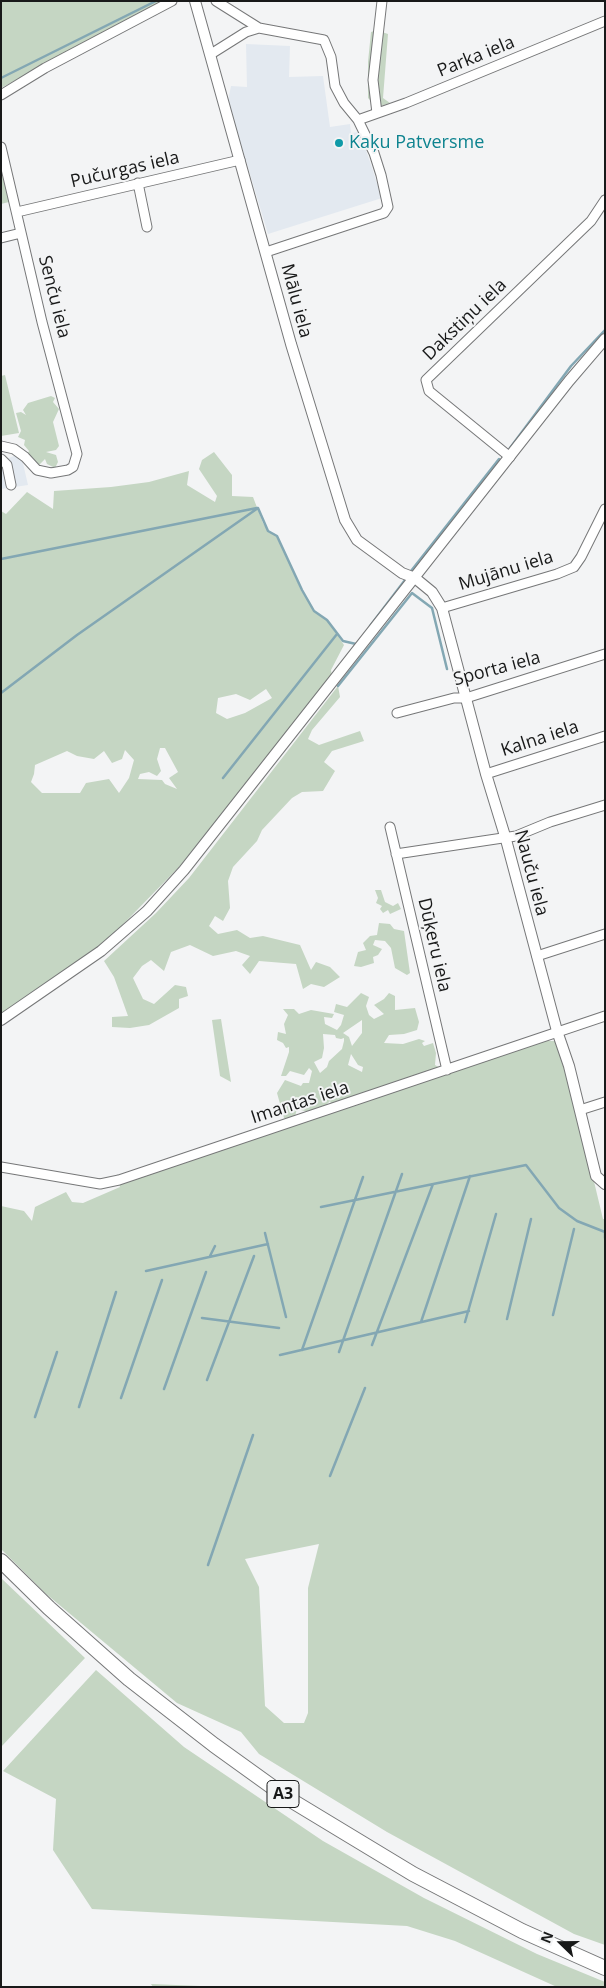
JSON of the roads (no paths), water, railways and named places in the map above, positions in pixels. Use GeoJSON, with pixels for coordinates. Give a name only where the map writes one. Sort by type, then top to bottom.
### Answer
{"type":"FeatureCollection","features":[{"type":"Feature","properties":{"kind":"highway","name":"A3"},"geometry":{"type":"LineString","coordinates":[[1,1561],[49,1608],[129,1679],[214,1745],[289,1799],[413,1874],[522,1931],[605,1968]]}},
{"type":"Feature","properties":{"kind":"street"},"geometry":{"type":"LineString","coordinates":[[1,95],[45,68],[172,1]]}},
{"type":"Feature","properties":{"kind":"street","name":"Mālu iela"},"geometry":{"type":"LineString","coordinates":[[194,1],[211,54],[294,353],[345,520],[357,540],[402,573],[415,578]]}},
{"type":"Feature","properties":{"kind":"street"},"geometry":{"type":"LineString","coordinates":[[216,1],[259,28],[324,40],[330,57],[335,86],[344,103],[358,120],[374,152],[388,207],[384,213],[376,216],[266,252]]}},
{"type":"Feature","properties":{"kind":"street"},"geometry":{"type":"LineString","coordinates":[[377,113],[373,80],[382,1]]}},
{"type":"Feature","properties":{"kind":"street","name":"Parka iela"},"geometry":{"type":"LineString","coordinates":[[358,120],[605,21]]}},
{"type":"Feature","properties":{"kind":"street"},"geometry":{"type":"LineString","coordinates":[[211,54],[246,32],[259,28]]}},
{"type":"Feature","properties":{"kind":"street","name":"Senču iela"},"geometry":{"type":"LineString","coordinates":[[1,147],[77,454],[73,466],[68,470],[44,473],[37,470],[25,457],[14,449],[1,446]]}},
{"type":"Feature","properties":{"kind":"street","name":"Pučurgas iela"},"geometry":{"type":"LineString","coordinates":[[17,212],[240,160]]}},
{"type":"Feature","properties":{"kind":"street"},"geometry":{"type":"LineString","coordinates":[[138,183],[147,227]]}},
{"type":"Feature","properties":{"kind":"street","name":"Dakstiņu iela"},"geometry":{"type":"LineString","coordinates":[[510,457],[429,392],[426,380],[591,221],[605,200]]}},
{"type":"Feature","properties":{"kind":"street"},"geometry":{"type":"LineString","coordinates":[[1,238],[22,233]]}},
{"type":"Feature","properties":{"kind":"street"},"geometry":{"type":"LineString","coordinates":[[1,1020],[88,961],[147,911],[204,847],[591,353],[605,338]]}},
{"type":"Feature","properties":{"kind":"street"},"geometry":{"type":"LineString","coordinates":[[1,459],[7,465],[11,485]]}},
{"type":"Feature","properties":{"kind":"street","name":"Mujānu iela"},"geometry":{"type":"LineString","coordinates":[[442,608],[557,574],[574,566],[581,557],[605,509]]}},
{"type":"Feature","properties":{"kind":"street","name":"Nauču iela"},"geometry":{"type":"LineString","coordinates":[[415,578],[432,592],[442,608],[557,1032],[563,1042],[596,1176],[604,1184]]}},
{"type":"Feature","properties":{"kind":"street","name":"Sporta iela"},"geometry":{"type":"LineString","coordinates":[[397,713],[454,698],[466,698],[605,654]]}},
{"type":"Feature","properties":{"kind":"street","name":"Kalna iela"},"geometry":{"type":"LineString","coordinates":[[486,774],[605,736]]}},
{"type":"Feature","properties":{"kind":"street"},"geometry":{"type":"LineString","coordinates":[[396,854],[505,836],[516,836],[550,822],[605,805]]}},
{"type":"Feature","properties":{"kind":"street","name":"Dūķeru iela"},"geometry":{"type":"LineString","coordinates":[[390,827],[447,1070]]}},
{"type":"Feature","properties":{"kind":"street"},"geometry":{"type":"LineString","coordinates":[[537,956],[605,934]]}},
{"type":"Feature","properties":{"kind":"street","name":"Imantas iela"},"geometry":{"type":"LineString","coordinates":[[1,1168],[100,1184],[119,1180],[605,1016]]}},
{"type":"Feature","properties":{"kind":"street"},"geometry":{"type":"LineString","coordinates":[[580,1110],[605,1102]]}},
{"type":"Feature","properties":{"kind":"waterway"},"geometry":{"type":"LineString","coordinates":[[1,78],[156,1]]}},
{"type":"Feature","properties":{"kind":"waterway"},"geometry":{"type":"LineString","coordinates":[[510,448],[571,366],[605,330]]}},
{"type":"Feature","properties":{"kind":"waterway"},"geometry":{"type":"LineString","coordinates":[[411,571],[499,459]]}},
{"type":"Feature","properties":{"kind":"waterway"},"geometry":{"type":"LineString","coordinates":[[1,559],[257,508]]}},
{"type":"Feature","properties":{"kind":"waterway"},"geometry":{"type":"LineString","coordinates":[[258,508],[268,531],[277,536],[314,611],[327,620],[343,641],[356,644]]}},
{"type":"Feature","properties":{"kind":"waterway"},"geometry":{"type":"LineString","coordinates":[[1,693],[77,635],[258,508]]}},
{"type":"Feature","properties":{"kind":"waterway"},"geometry":{"type":"LineString","coordinates":[[370,626],[405,580]]}},
{"type":"Feature","properties":{"kind":"waterway"},"geometry":{"type":"LineString","coordinates":[[338,686],[412,593],[432,608],[447,669]]}},
{"type":"Feature","properties":{"kind":"waterway"},"geometry":{"type":"LineString","coordinates":[[223,778],[337,634]]}},
{"type":"Feature","properties":{"kind":"waterway"},"geometry":{"type":"LineString","coordinates":[[321,1207],[526,1165],[559,1208],[577,1221],[605,1232],[605,1238]]}},
{"type":"Feature","properties":{"kind":"waterway"},"geometry":{"type":"LineString","coordinates":[[339,1352],[402,1174]]}},
{"type":"Feature","properties":{"kind":"waterway"},"geometry":{"type":"LineString","coordinates":[[421,1322],[470,1176]]}},
{"type":"Feature","properties":{"kind":"waterway"},"geometry":{"type":"LineString","coordinates":[[302,1350],[363,1177]]}},
{"type":"Feature","properties":{"kind":"waterway"},"geometry":{"type":"LineString","coordinates":[[372,1345],[433,1184]]}},
{"type":"Feature","properties":{"kind":"waterway"},"geometry":{"type":"LineString","coordinates":[[465,1322],[496,1214]]}},
{"type":"Feature","properties":{"kind":"waterway"},"geometry":{"type":"LineString","coordinates":[[507,1319],[531,1219]]}},
{"type":"Feature","properties":{"kind":"waterway"},"geometry":{"type":"LineString","coordinates":[[553,1315],[574,1229]]}},
{"type":"Feature","properties":{"kind":"waterway"},"geometry":{"type":"LineString","coordinates":[[265,1233],[286,1317]]}},
{"type":"Feature","properties":{"kind":"waterway"},"geometry":{"type":"LineString","coordinates":[[146,1271],[268,1244]]}},
{"type":"Feature","properties":{"kind":"waterway"},"geometry":{"type":"LineString","coordinates":[[210,1256],[215,1246]]}},
{"type":"Feature","properties":{"kind":"waterway"},"geometry":{"type":"LineString","coordinates":[[207,1380],[254,1256]]}},
{"type":"Feature","properties":{"kind":"waterway"},"geometry":{"type":"LineString","coordinates":[[164,1389],[206,1272]]}},
{"type":"Feature","properties":{"kind":"waterway"},"geometry":{"type":"LineString","coordinates":[[121,1398],[162,1280]]}},
{"type":"Feature","properties":{"kind":"waterway"},"geometry":{"type":"LineString","coordinates":[[79,1407],[116,1292]]}},
{"type":"Feature","properties":{"kind":"waterway"},"geometry":{"type":"LineString","coordinates":[[280,1355],[469,1311]]}},
{"type":"Feature","properties":{"kind":"waterway"},"geometry":{"type":"LineString","coordinates":[[202,1318],[279,1328]]}},
{"type":"Feature","properties":{"kind":"waterway"},"geometry":{"type":"LineString","coordinates":[[35,1417],[57,1352]]}},
{"type":"Feature","properties":{"kind":"waterway"},"geometry":{"type":"LineString","coordinates":[[330,1476],[365,1388]]}},
{"type":"Feature","properties":{"kind":"waterway"},"geometry":{"type":"LineString","coordinates":[[208,1565],[253,1435]]}},
{"type":"Feature","properties":{"kind":"place","name":"Kaķu Patversme"},"geometry":{"type":"Point","coordinates":[339,143]}}]}
